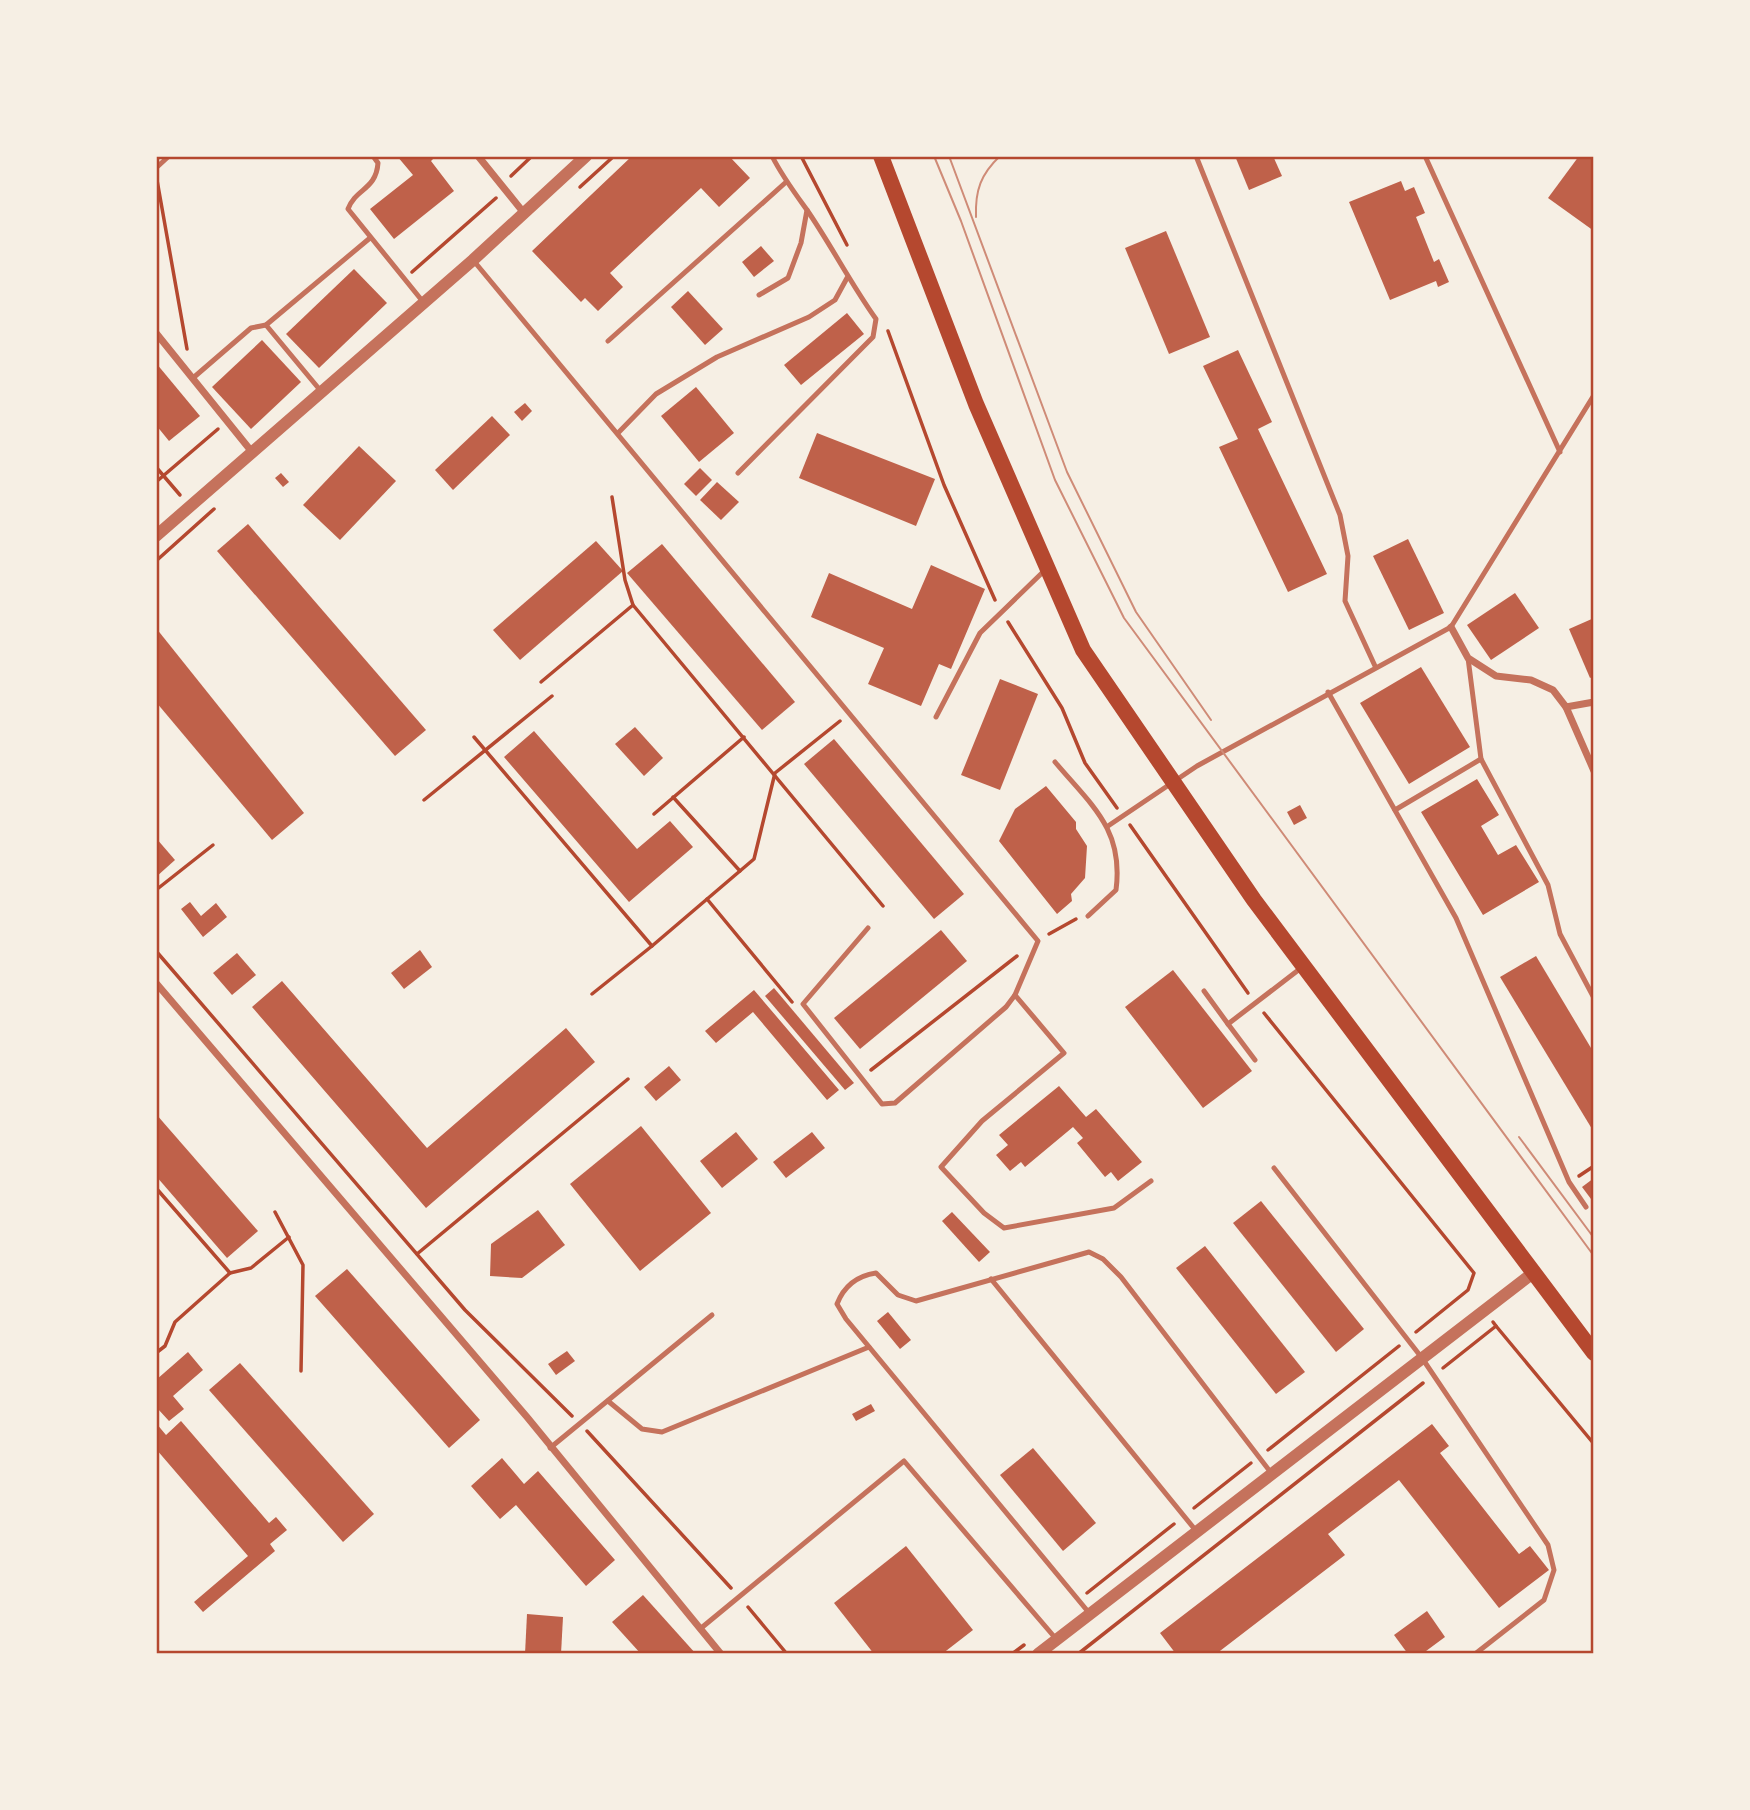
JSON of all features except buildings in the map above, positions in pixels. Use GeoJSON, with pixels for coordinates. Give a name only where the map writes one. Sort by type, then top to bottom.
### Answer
{"type":"FeatureCollection","features":[{"type":"Feature","properties":{"kind":"main road"},"geometry":{"type":"LineString","coordinates":[[881,156],[976,404],[1083,650],[1303,966],[1594,1353]]}},
{"type":"Feature","properties":{"kind":"street"},"geometry":{"type":"LineString","coordinates":[[478,156],[524,213]]}},
{"type":"Feature","properties":{"kind":"street"},"geometry":{"type":"LineString","coordinates":[[156,536],[473,260],[586,156]]}},
{"type":"Feature","properties":{"kind":"street"},"geometry":{"type":"LineString","coordinates":[[156,332],[252,452]]}},
{"type":"Feature","properties":{"kind":"street"},"geometry":{"type":"LineString","coordinates":[[1451,627],[1468,658],[1496,676],[1531,680],[1553,690],[1566,707],[1594,771]]}},
{"type":"Feature","properties":{"kind":"street"},"geometry":{"type":"LineString","coordinates":[[1566,707],[1594,702]]}},
{"type":"Feature","properties":{"kind":"street"},"geometry":{"type":"LineString","coordinates":[[156,984],[527,1417],[721,1654]]}},
{"type":"Feature","properties":{"kind":"street"},"geometry":{"type":"LineString","coordinates":[[1038,1654],[1533,1273]]}},
{"type":"Feature","properties":{"kind":"lane"},"geometry":{"type":"LineString","coordinates":[[156,168],[169,156]]}},
{"type":"Feature","properties":{"kind":"lane"},"geometry":{"type":"LineString","coordinates":[[373,156],[378,163],[374,182],[351,201],[348,209],[424,303]]}},
{"type":"Feature","properties":{"kind":"lane"},"geometry":{"type":"LineString","coordinates":[[737,474],[873,337],[876,319],[847,278],[807,210],[785,183],[772,156]]}},
{"type":"Feature","properties":{"kind":"lane"},"geometry":{"type":"LineString","coordinates":[[1196,156],[1340,515],[1348,556],[1345,601],[1375,666]]}},
{"type":"Feature","properties":{"kind":"lane"},"geometry":{"type":"LineString","coordinates":[[1425,156],[1560,452]]}},
{"type":"Feature","properties":{"kind":"lane"},"geometry":{"type":"LineString","coordinates":[[608,341],[785,183]]}},
{"type":"Feature","properties":{"kind":"lane"},"geometry":{"type":"LineString","coordinates":[[759,295],[788,278],[801,243],[807,210]]}},
{"type":"Feature","properties":{"kind":"lane"},"geometry":{"type":"LineString","coordinates":[[192,378],[251,328],[266,326],[370,238]]}},
{"type":"Feature","properties":{"kind":"lane"},"geometry":{"type":"LineString","coordinates":[[473,260],[1038,941],[1015,995],[895,1102],[882,1104],[803,1004],[868,928]]}},
{"type":"Feature","properties":{"kind":"lane"},"geometry":{"type":"LineString","coordinates":[[618,433],[656,394],[717,357],[809,317],[835,300],[847,278]]}},
{"type":"Feature","properties":{"kind":"lane"},"geometry":{"type":"LineString","coordinates":[[266,326],[322,392]]}},
{"type":"Feature","properties":{"kind":"lane"},"geometry":{"type":"LineString","coordinates":[[1108,826],[1172,781],[1375,666],[1451,627],[1594,395]]}},
{"type":"Feature","properties":{"kind":"lane"},"geometry":{"type":"LineString","coordinates":[[936,716],[979,633],[1047,569]]}},
{"type":"Feature","properties":{"kind":"lane"},"geometry":{"type":"LineString","coordinates":[[1468,658],[1481,759],[1548,885],[1560,934],[1594,998]]}},
{"type":"Feature","properties":{"kind":"lane"},"geometry":{"type":"LineString","coordinates":[[1328,692],[1455,918],[1569,1182],[1586,1207]]}},
{"type":"Feature","properties":{"kind":"lane"},"geometry":{"type":"LineString","coordinates":[[1395,810],[1481,759]]}},
{"type":"Feature","properties":{"kind":"lane"},"geometry":{"type":"LineString","coordinates":[[1055,762],[1108,826],[1119,868],[1116,890],[1088,916]]}},
{"type":"Feature","properties":{"kind":"lane"},"geometry":{"type":"LineString","coordinates":[[1228,1024],[1303,966]]}},
{"type":"Feature","properties":{"kind":"lane"},"geometry":{"type":"LineString","coordinates":[[1204,991],[1255,1060]]}},
{"type":"Feature","properties":{"kind":"lane"},"geometry":{"type":"LineString","coordinates":[[1015,995],[1064,1052],[982,1121],[941,1167],[984,1213],[1004,1228],[1114,1208],[1151,1181]]}},
{"type":"Feature","properties":{"kind":"lane"},"geometry":{"type":"LineString","coordinates":[[1275,1168],[1422,1358],[1548,1545],[1554,1570],[1544,1600],[1475,1654]]}},
{"type":"Feature","properties":{"kind":"lane"},"geometry":{"type":"LineString","coordinates":[[1090,1614],[869,1347],[837,1304],[843,1290],[862,1275],[876,1273],[898,1294],[916,1301],[1089,1252],[1103,1259],[1121,1277],[1272,1474]]}},
{"type":"Feature","properties":{"kind":"lane"},"geometry":{"type":"LineString","coordinates":[[991,1279],[1197,1532]]}},
{"type":"Feature","properties":{"kind":"lane"},"geometry":{"type":"LineString","coordinates":[[550,1448],[712,1315]]}},
{"type":"Feature","properties":{"kind":"lane"},"geometry":{"type":"LineString","coordinates":[[608,1401],[642,1429],[662,1432],[869,1347]]}},
{"type":"Feature","properties":{"kind":"lane"},"geometry":{"type":"LineString","coordinates":[[700,1629],[904,1461],[1057,1640]]}},
{"type":"Feature","properties":{"kind":"path"},"geometry":{"type":"LineString","coordinates":[[404,279],[504,188],[532,156]]}},
{"type":"Feature","properties":{"kind":"path"},"geometry":{"type":"LineString","coordinates":[[801,156],[847,246]]}},
{"type":"Feature","properties":{"kind":"path"},"geometry":{"type":"LineString","coordinates":[[156,175],[192,378]]}},
{"type":"Feature","properties":{"kind":"path"},"geometry":{"type":"LineString","coordinates":[[887,328],[944,485],[1001,610],[1062,708],[1085,763],[1255,1003],[1472,1270],[1468,1290],[1078,1600]]}},
{"type":"Feature","properties":{"kind":"path"},"geometry":{"type":"LineString","coordinates":[[156,482],[227,421]]}},
{"type":"Feature","properties":{"kind":"path"},"geometry":{"type":"LineString","coordinates":[[156,467],[190,506]]}},
{"type":"Feature","properties":{"kind":"path"},"geometry":{"type":"LineString","coordinates":[[612,497],[625,580],[634,605],[883,906]]}},
{"type":"Feature","properties":{"kind":"path"},"geometry":{"type":"LineString","coordinates":[[541,682],[634,605]]}},
{"type":"Feature","properties":{"kind":"path"},"geometry":{"type":"LineString","coordinates":[[425,800],[552,696]]}},
{"type":"Feature","properties":{"kind":"path"},"geometry":{"type":"LineString","coordinates":[[592,994],[754,859],[775,773],[850,713]]}},
{"type":"Feature","properties":{"kind":"path"},"geometry":{"type":"LineString","coordinates":[[474,737],[652,946]]}},
{"type":"Feature","properties":{"kind":"path"},"geometry":{"type":"LineString","coordinates":[[654,814],[744,737]]}},
{"type":"Feature","properties":{"kind":"path"},"geometry":{"type":"LineString","coordinates":[[673,797],[740,871]]}},
{"type":"Feature","properties":{"kind":"path"},"geometry":{"type":"LineString","coordinates":[[156,890],[213,845]]}},
{"type":"Feature","properties":{"kind":"path"},"geometry":{"type":"LineString","coordinates":[[707,899],[792,1002]]}},
{"type":"Feature","properties":{"kind":"path"},"geometry":{"type":"LineString","coordinates":[[156,951],[465,1310],[580,1424],[738,1596],[787,1654]]}},
{"type":"Feature","properties":{"kind":"path"},"geometry":{"type":"LineString","coordinates":[[865,1073],[1001,967]]}},
{"type":"Feature","properties":{"kind":"path"},"geometry":{"type":"LineString","coordinates":[[417,1254],[628,1079]]}},
{"type":"Feature","properties":{"kind":"path"},"geometry":{"type":"LineString","coordinates":[[156,1188],[230,1273]]}},
{"type":"Feature","properties":{"kind":"path"},"geometry":{"type":"LineString","coordinates":[[275,1212],[303,1265],[301,1371]]}},
{"type":"Feature","properties":{"kind":"path"},"geometry":{"type":"LineString","coordinates":[[156,1353],[165,1346],[175,1322],[230,1273],[251,1268],[289,1237]]}},
{"type":"Feature","properties":{"kind":"path"},"geometry":{"type":"LineString","coordinates":[[1468,1290],[1594,1444]]}},
{"type":"Feature","properties":{"kind":"path"},"geometry":{"type":"LineString","coordinates":[[1078,1654],[1496,1326]]}},
{"type":"Feature","properties":{"kind":"path"},"geometry":{"type":"LineString","coordinates":[[1012,1654],[1048,1628]]}},
{"type":"Feature","properties":{"kind":"tram line"},"geometry":{"type":"LineString","coordinates":[[934,156],[961,221],[1055,480],[1124,618],[1594,1256]]}},
{"type":"Feature","properties":{"kind":"tram line"},"geometry":{"type":"LineString","coordinates":[[949,156],[1067,472],[1136,612],[1211,720]]}},
{"type":"Feature","properties":{"kind":"tram line"},"geometry":{"type":"LineString","coordinates":[[976,217],[980,183],[1000,156]]}},
{"type":"Feature","properties":{"kind":"tram line"},"geometry":{"type":"LineString","coordinates":[[1519,1137],[1594,1238]]}}]}
